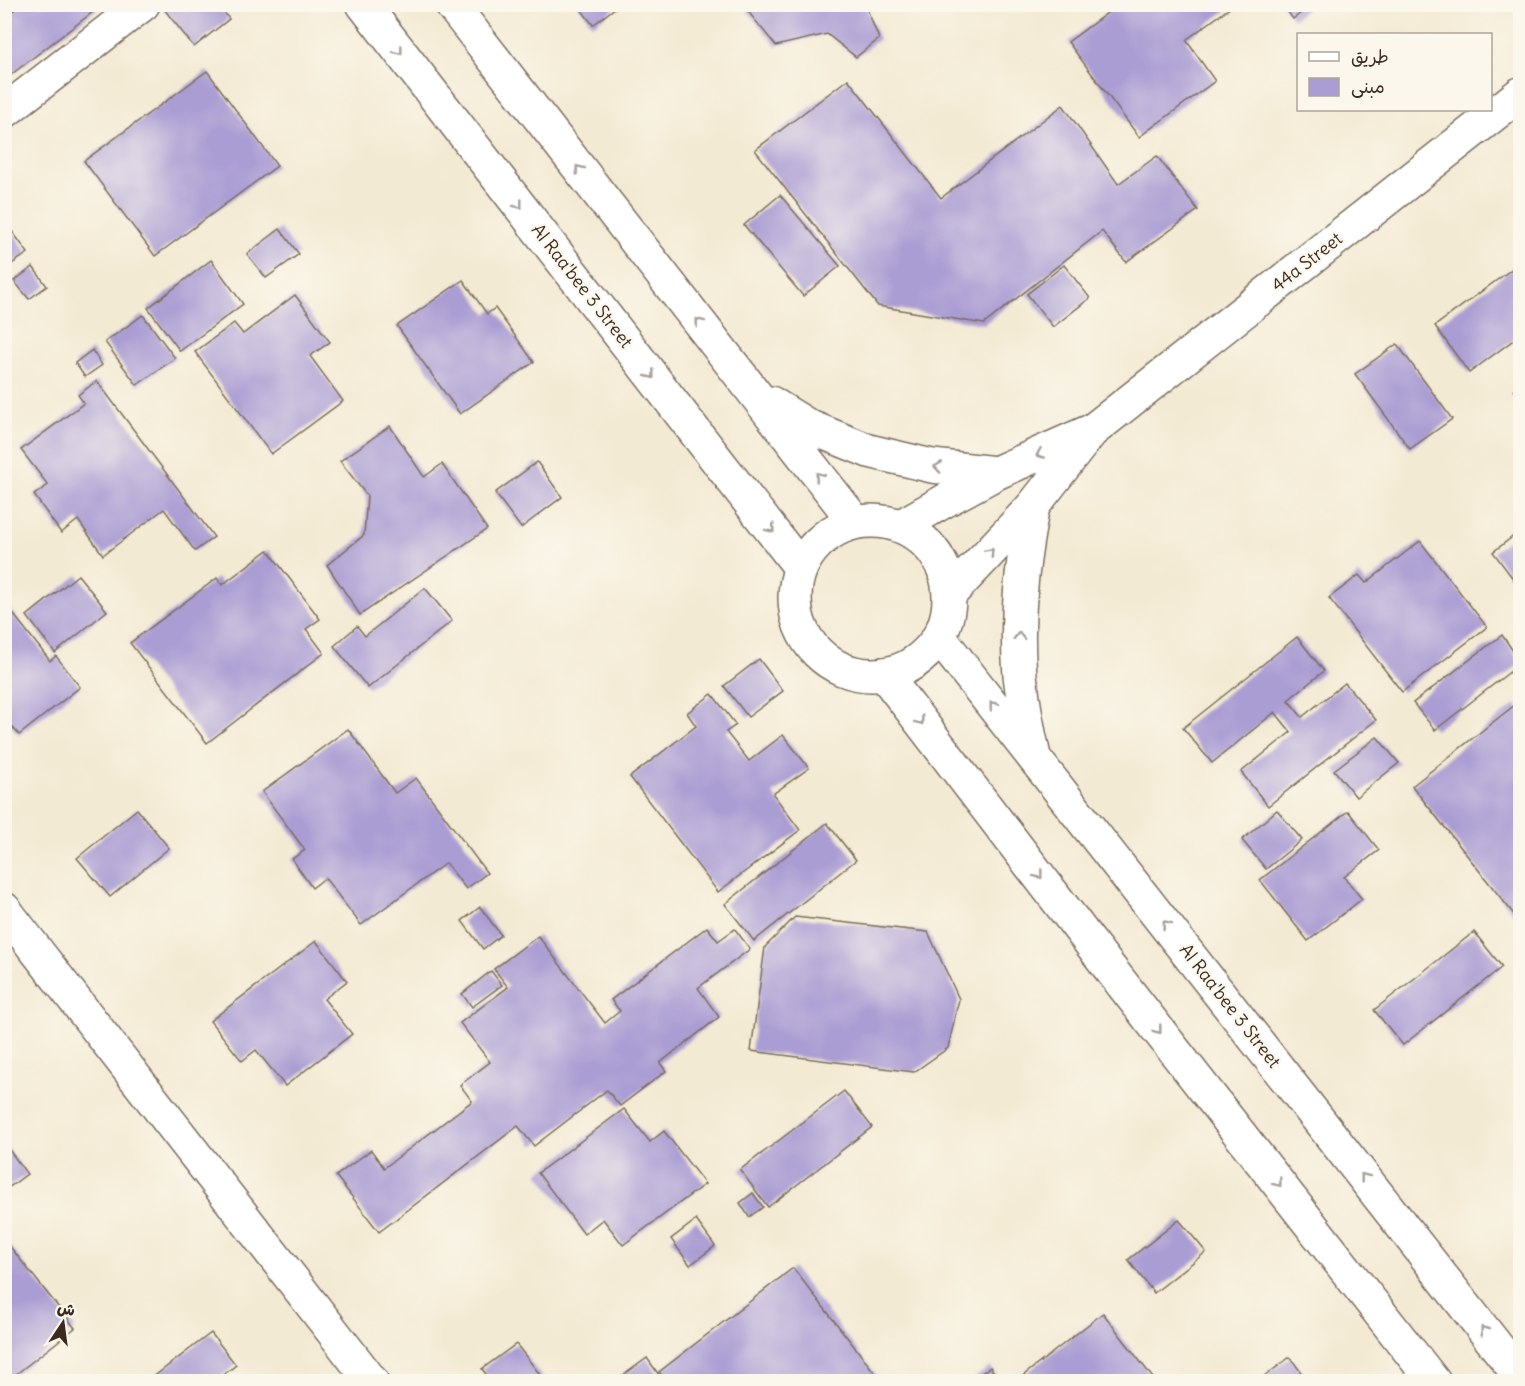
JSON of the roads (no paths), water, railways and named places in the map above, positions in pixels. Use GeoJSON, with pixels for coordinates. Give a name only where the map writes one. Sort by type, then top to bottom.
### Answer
{"type":"FeatureCollection","features":[{"type":"Feature","properties":{"kind":"street"},"geometry":{"type":"LineString","coordinates":[[4,112],[143,4]]}},
{"type":"Feature","properties":{"kind":"street","name":"Al Raa'bee 3 Street"},"geometry":{"type":"LineString","coordinates":[[363,4],[800,567]]}},
{"type":"Feature","properties":{"kind":"street"},"geometry":{"type":"LineString","coordinates":[[451,4],[855,522]]}},
{"type":"Feature","properties":{"kind":"street","name":"44a Street"},"geometry":{"type":"LineString","coordinates":[[950,594],[1033,506],[1093,430],[1521,94]]}},
{"type":"Feature","properties":{"kind":"street"},"geometry":{"type":"LineString","coordinates":[[754,393],[810,427],[869,451],[932,466],[996,473]]}},
{"type":"Feature","properties":{"kind":"street","name":"44a Street"},"geometry":{"type":"LineString","coordinates":[[901,526],[996,473],[1093,430]]}},
{"type":"Feature","properties":{"kind":"street"},"geometry":{"type":"LineString","coordinates":[[1033,506],[1020,589],[1019,631],[1020,673],[1025,715],[1034,756]]}},
{"type":"Feature","properties":{"kind":"street"},"geometry":{"type":"LineString","coordinates":[[855,522],[886,522],[901,526],[930,546],[947,577],[950,594],[949,609],[939,637],[929,651],[916,662],[901,670],[863,675],[843,670],[825,660],[810,645],[800,627],[794,608],[795,587],[800,567],[817,543],[828,534],[855,522]]}},
{"type":"Feature","properties":{"kind":"street","name":"Al Raa'bee 3 Street"},"geometry":{"type":"LineString","coordinates":[[939,637],[1521,1376]]}},
{"type":"Feature","properties":{"kind":"street"},"geometry":{"type":"LineString","coordinates":[[884,674],[1108,966],[1434,1382]]}},
{"type":"Feature","properties":{"kind":"street"},"geometry":{"type":"LineString","coordinates":[[4,909],[372,1382]]}}]}
